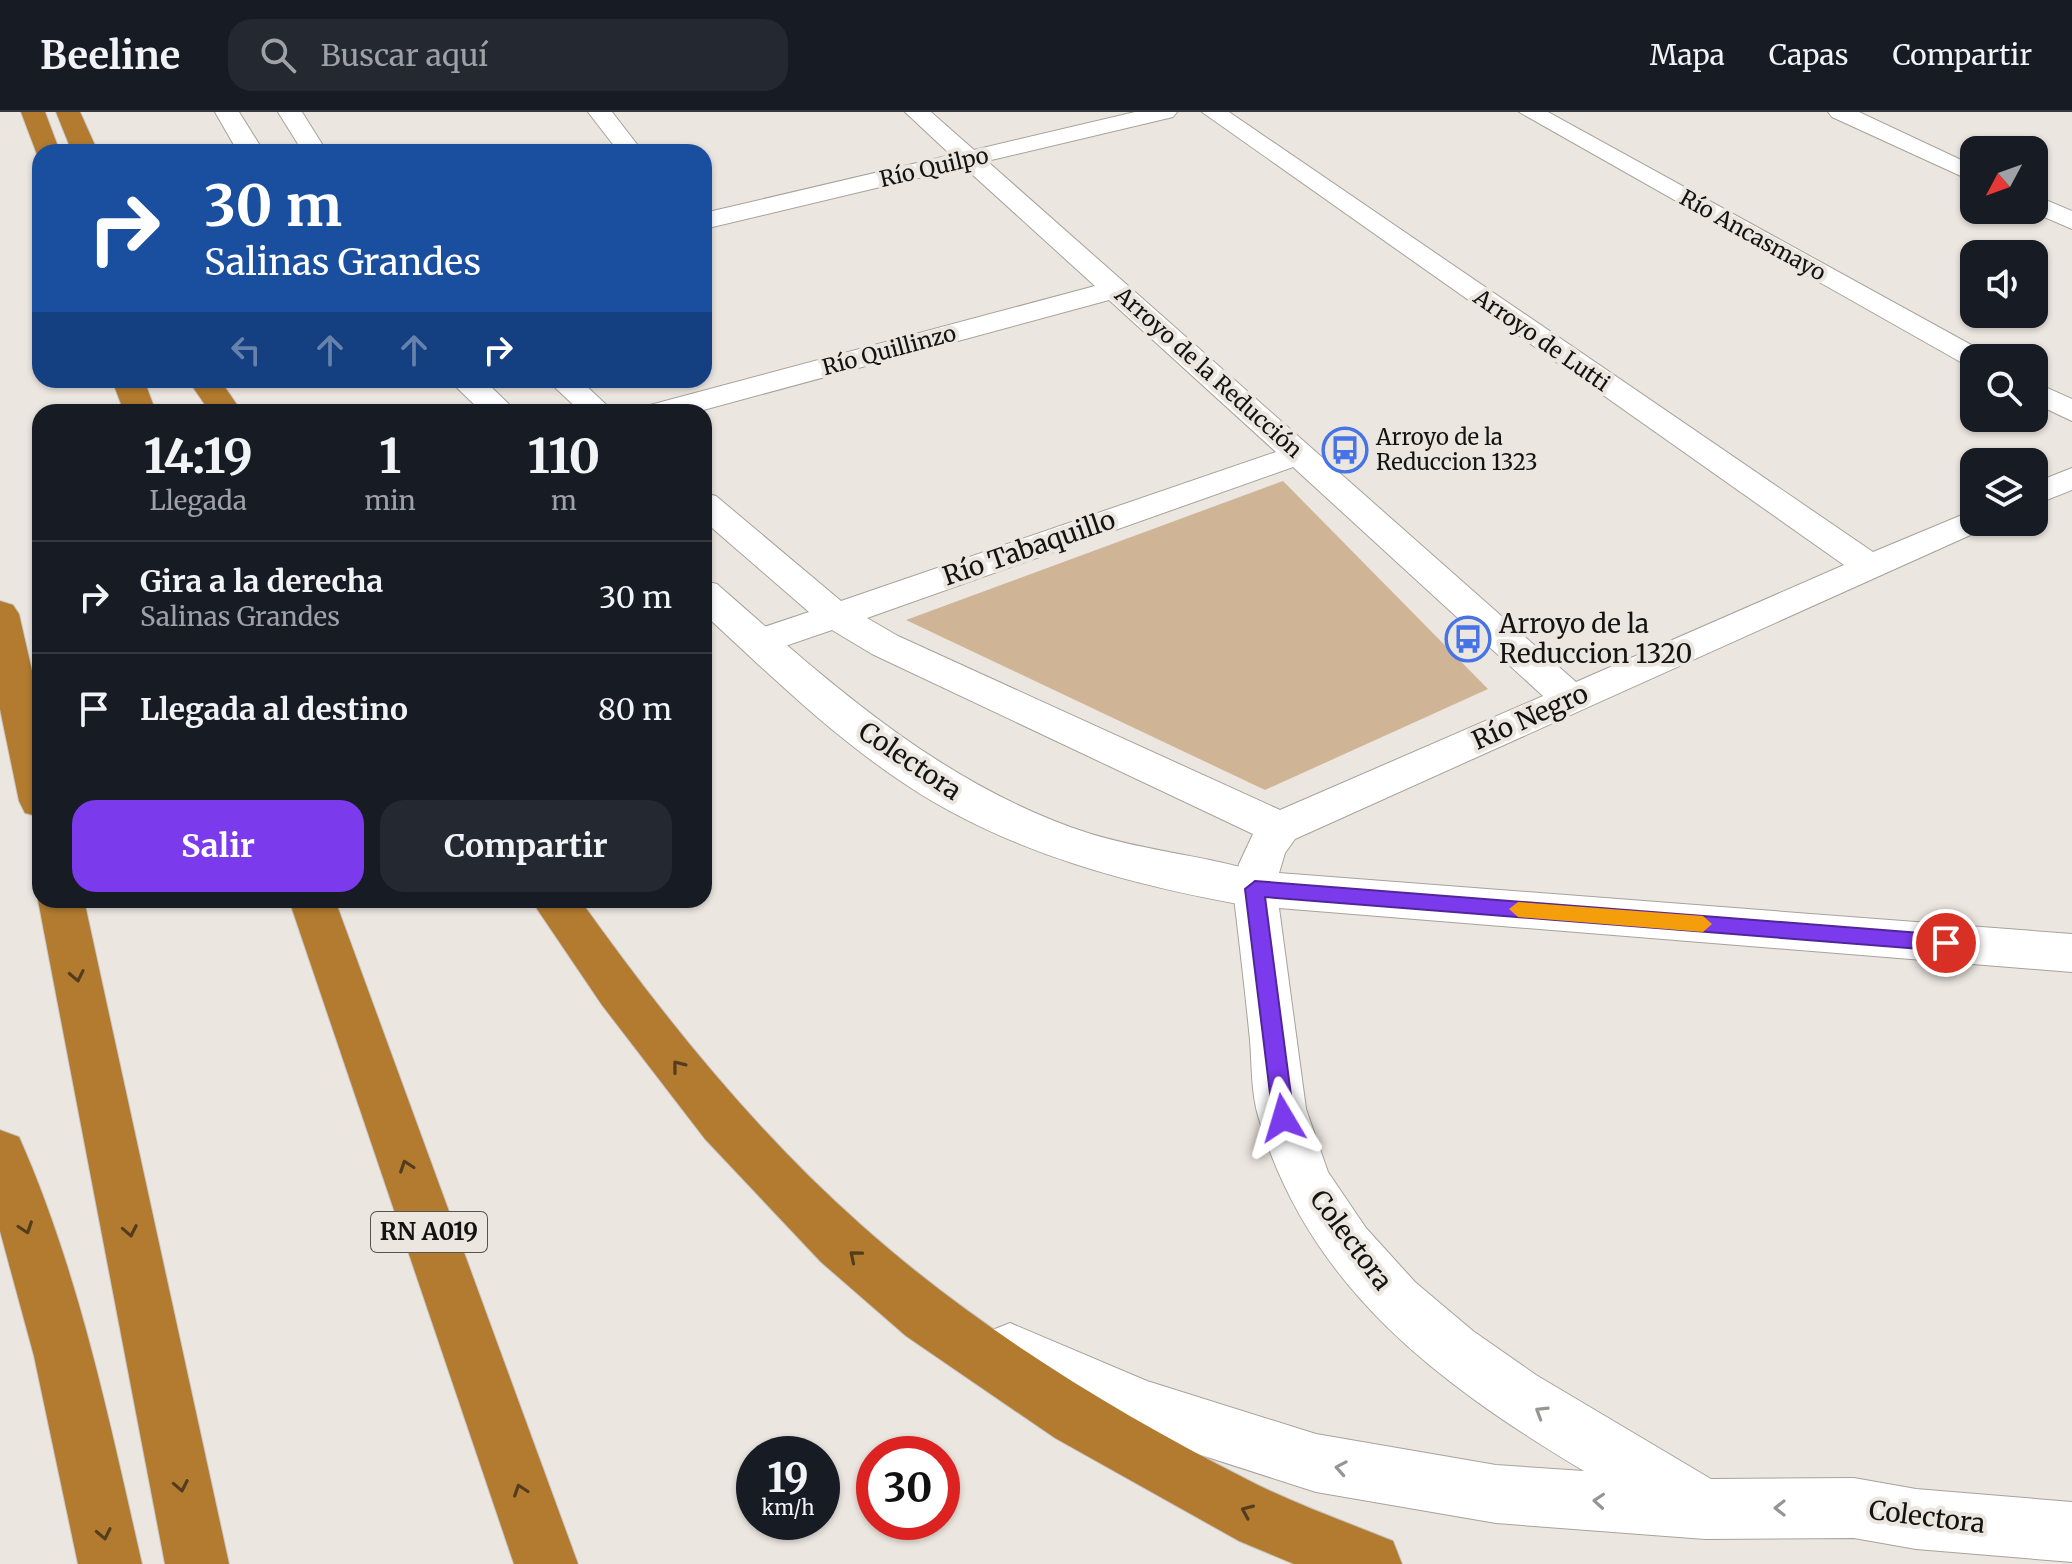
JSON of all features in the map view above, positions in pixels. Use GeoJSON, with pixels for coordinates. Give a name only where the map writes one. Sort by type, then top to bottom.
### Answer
{"type":"FeatureCollection","features":[{"type":"Feature","properties":{"kind":"highway"},"geometry":{"type":"LineString","coordinates":[[33,112],[44,144]]}},
{"type":"Feature","properties":{"kind":"highway"},"geometry":{"type":"LineString","coordinates":[[68,112],[82,144]]}},
{"type":"Feature","properties":{"kind":"highway"},"geometry":{"type":"LineString","coordinates":[[0,614],[32,764]]}},
{"type":"Feature","properties":{"kind":"highway"},"geometry":{"type":"LineString","coordinates":[[63,908],[197,1564]]}},
{"type":"Feature","properties":{"kind":"highway","name":"RN A019"},"geometry":{"type":"LineString","coordinates":[[315,908],[546,1564]]}},
{"type":"Feature","properties":{"kind":"highway"},"geometry":{"type":"LineString","coordinates":[[560,908],[692,1085],[840,1244],[915,1306],[1006,1370],[1228,1502],[1370,1564]]}},
{"type":"Feature","properties":{"kind":"highway"},"geometry":{"type":"LineString","coordinates":[[0,1154],[36,1258],[79,1420],[110,1564]]}},
{"type":"Feature","properties":{"kind":"street"},"geometry":{"type":"LineString","coordinates":[[227,112],[246,144]]}},
{"type":"Feature","properties":{"kind":"street"},"geometry":{"type":"LineString","coordinates":[[290,112],[310,144]]}},
{"type":"Feature","properties":{"kind":"street"},"geometry":{"type":"LineString","coordinates":[[600,112],[625,144]]}},
{"type":"Feature","properties":{"kind":"street","name":"Arroyo de la Reducción"},"geometry":{"type":"LineString","coordinates":[[917,112],[1571,699]]}},
{"type":"Feature","properties":{"kind":"street","name":"Río Quilpo"},"geometry":{"type":"LineString","coordinates":[[712,219],[1165,112]]}},
{"type":"Feature","properties":{"kind":"street","name":"Arroyo de Lutti"},"geometry":{"type":"LineString","coordinates":[[1214,112],[1870,567]]}},
{"type":"Feature","properties":{"kind":"street","name":"Río Ancasmayo"},"geometry":{"type":"LineString","coordinates":[[1531,112],[1960,350]]}},
{"type":"Feature","properties":{"kind":"street"},"geometry":{"type":"LineString","coordinates":[[1840,112],[1960,168]]}},
{"type":"Feature","properties":{"kind":"street"},"geometry":{"type":"LineString","coordinates":[[2048,210],[2072,221]]}},
{"type":"Feature","properties":{"kind":"street","name":"Río Quillinzo"},"geometry":{"type":"LineString","coordinates":[[691,404],[1117,289]]}},
{"type":"Feature","properties":{"kind":"street"},"geometry":{"type":"LineString","coordinates":[[474,388],[492,404]]}},
{"type":"Feature","properties":{"kind":"street"},"geometry":{"type":"LineString","coordinates":[[571,388],[590,404]]}},
{"type":"Feature","properties":{"kind":"street"},"geometry":{"type":"LineString","coordinates":[[2048,399],[2072,412]]}},
{"type":"Feature","properties":{"kind":"street","name":"Río Tabaquillo"},"geometry":{"type":"LineString","coordinates":[[759,642],[1300,454]]}},
{"type":"Feature","properties":{"kind":"street"},"geometry":{"type":"LineString","coordinates":[[2048,489],[2072,478]]}},
{"type":"Feature","properties":{"kind":"street"},"geometry":{"type":"LineString","coordinates":[[712,510],[835,615],[885,645],[1280,828],[1263,849],[1255,889],[2072,953]]}},
{"type":"Feature","properties":{"kind":"street","name":"Río Negro"},"geometry":{"type":"LineString","coordinates":[[1280,828],[1960,527]]}},
{"type":"Feature","properties":{"kind":"street","name":"Colectora"},"geometry":{"type":"LineString","coordinates":[[712,600],[874,740],[925,776],[977,806],[1124,861],[1194,879],[1255,889],[1283,1118],[1311,1191],[1359,1260],[1414,1319],[1485,1374],[1538,1410],[1705,1509],[1854,1508],[1916,1519],[2072,1532]]}},
{"type":"Feature","properties":{"kind":"street"},"geometry":{"type":"LineString","coordinates":[[915,1306],[1048,1369],[1145,1409],[1316,1463],[1496,1494],[1705,1509]]}},
{"type":"Feature","properties":{"kind":"shaded area"},"geometry":{"type":"Polygon","coordinates":[[[1283,481],[1488,689],[1265,790],[906,620],[1283,481]]]}},
{"type":"Feature","properties":{"kind":"slow traffic"},"geometry":{"type":"LineString","coordinates":[[1518,909],[1703,924]]}},
{"type":"Feature","properties":{"kind":"place","name":"Arroyo de la Reduccion 1323"},"geometry":{"type":"Point","coordinates":[1345,450]}},
{"type":"Feature","properties":{"kind":"place","name":"Arroyo de la Reduccion 1320"},"geometry":{"type":"Point","coordinates":[1468,639]}},
{"type":"Feature","properties":{"kind":"route"},"geometry":{"type":"LineString","coordinates":[[1283,1118],[1255,889],[1946,943]]}}]}
